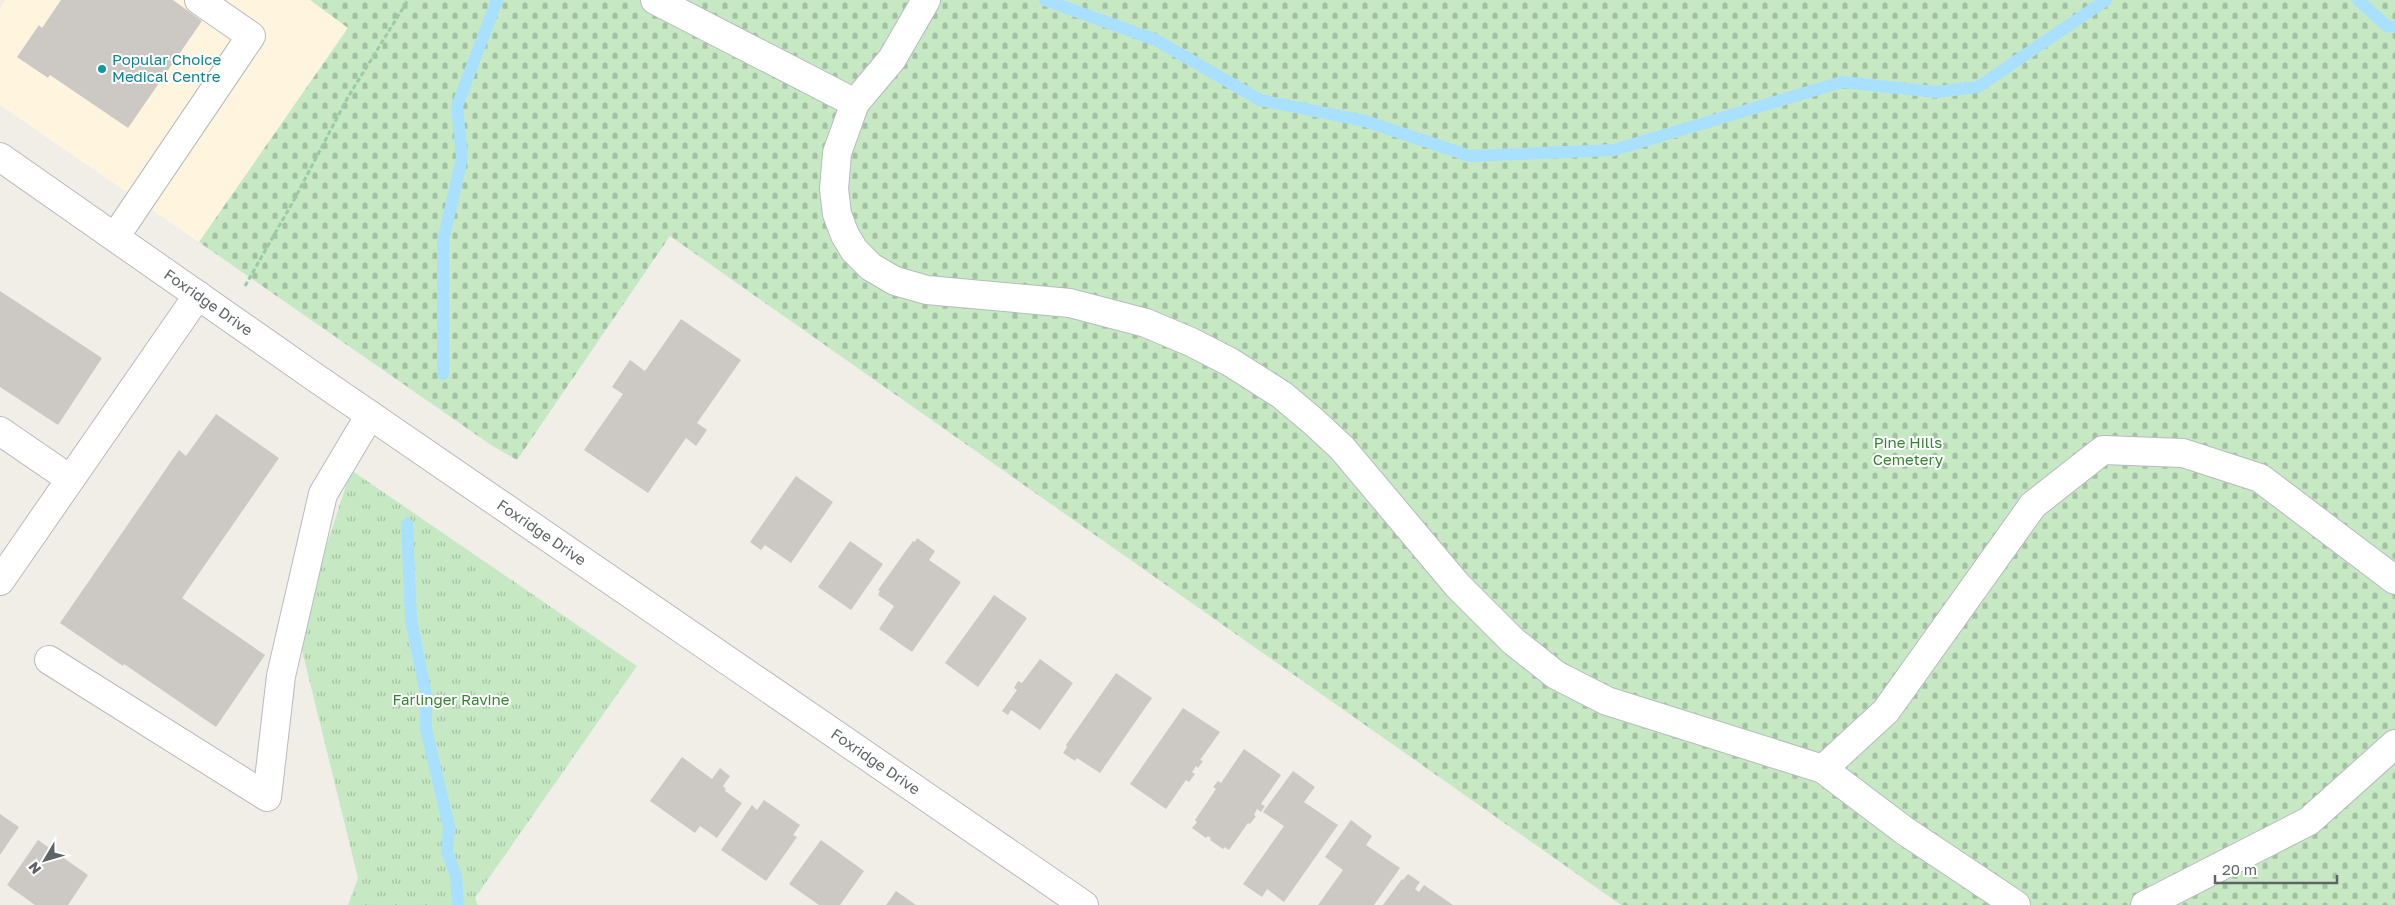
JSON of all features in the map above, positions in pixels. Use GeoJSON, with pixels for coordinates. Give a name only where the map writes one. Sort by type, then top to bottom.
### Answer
{"type":"FeatureCollection","features":[{"type":"Feature","properties":{"kind":"street"},"geometry":{"type":"LineString","coordinates":[[115,237],[251,36],[199,0]]}},
{"type":"Feature","properties":{"kind":"street"},"geometry":{"type":"LineString","coordinates":[[655,0],[855,103]]}},
{"type":"Feature","properties":{"kind":"street"},"geometry":{"type":"LineString","coordinates":[[926,0],[892,60],[855,103],[838,153],[834,190],[837,214],[845,236],[854,250],[871,267],[894,281],[927,290],[1070,303],[1137,321],[1191,342],[1230,362],[1282,395],[1342,448],[1458,586],[1512,641],[1556,675],[1607,700],[1823,769],[1904,831],[2016,905]]}},
{"type":"Feature","properties":{"kind":"street","name":"Foxridge Drive"},"geometry":{"type":"LineString","coordinates":[[0,157],[370,415],[1084,905]]}},
{"type":"Feature","properties":{"kind":"street"},"geometry":{"type":"LineString","coordinates":[[0,582],[198,295]]}},
{"type":"Feature","properties":{"kind":"street"},"geometry":{"type":"LineString","coordinates":[[49,660],[267,797],[282,676],[322,494],[370,415]]}},
{"type":"Feature","properties":{"kind":"street"},"geometry":{"type":"LineString","coordinates":[[0,431],[70,479]]}},
{"type":"Feature","properties":{"kind":"street"},"geometry":{"type":"LineString","coordinates":[[1823,769],[1886,710],[2033,505],[2103,450],[2183,453],[2260,478],[2395,580]]}},
{"type":"Feature","properties":{"kind":"street"},"geometry":{"type":"LineString","coordinates":[[2145,905],[2309,821],[2395,744]]}},
{"type":"Feature","properties":{"kind":"path"},"geometry":{"type":"LineString","coordinates":[[227,315],[294,200],[348,97],[408,0]]}},
{"type":"Feature","properties":{"kind":"shaded area"},"geometry":{"type":"Polygon","coordinates":[[[5,0],[310,0],[348,27],[199,242],[0,105],[0,8],[5,0]]]}},
{"type":"Feature","properties":{"kind":"green space","name":"Pine Hills Cemetery"},"geometry":{"type":"Polygon","coordinates":[[[310,0],[2395,0],[2395,905],[1621,905],[670,236],[517,460],[491,445],[199,242],[348,28],[310,0]]]}},
{"type":"Feature","properties":{"kind":"green space","name":"Farlinger Ravine"},"geometry":{"type":"Polygon","coordinates":[[[351,470],[637,666],[475,898],[478,905],[348,905],[358,878],[298,634],[351,470]]]}},
{"type":"Feature","properties":{"kind":"building","name":"Popular Choice Medical Centre"},"geometry":{"type":"Polygon","coordinates":[[[61,0],[173,0],[202,21],[128,128],[50,75],[48,78],[17,57],[39,25],[42,28],[61,0]]]}},
{"type":"Feature","properties":{"kind":"building"},"geometry":{"type":"Polygon","coordinates":[[[0,291],[102,358],[58,425],[0,387],[0,291]]]}},
{"type":"Feature","properties":{"kind":"building"},"geometry":{"type":"Polygon","coordinates":[[[681,319],[741,360],[697,423],[707,430],[696,446],[686,438],[648,493],[584,450],[623,394],[612,387],[630,360],[645,371],[681,319]]]}},
{"type":"Feature","properties":{"kind":"building"},"geometry":{"type":"Polygon","coordinates":[[[216,414],[279,458],[182,598],[265,655],[216,727],[60,623],[179,450],[186,456],[216,414]]]}},
{"type":"Feature","properties":{"kind":"building"},"geometry":{"type":"Polygon","coordinates":[[[796,476],[833,502],[791,563],[765,545],[761,550],[750,542],[796,476]]]}},
{"type":"Feature","properties":{"kind":"building"},"geometry":{"type":"Polygon","coordinates":[[[917,538],[935,551],[929,560],[961,582],[912,652],[879,629],[894,606],[878,595],[880,591],[878,590],[917,538]]]}},
{"type":"Feature","properties":{"kind":"building"},"geometry":{"type":"Polygon","coordinates":[[[850,541],[883,564],[851,610],[818,587],[850,541]]]}},
{"type":"Feature","properties":{"kind":"building"},"geometry":{"type":"Polygon","coordinates":[[[994,595],[1027,618],[978,687],[945,663],[994,595]]]}},
{"type":"Feature","properties":{"kind":"building"},"geometry":{"type":"Polygon","coordinates":[[[1040,659],[1073,683],[1040,730],[1011,710],[1008,715],[1002,711],[1017,690],[1014,688],[1018,681],[1022,683],[1040,659]]]}},
{"type":"Feature","properties":{"kind":"building"},"geometry":{"type":"Polygon","coordinates":[[[1116,673],[1152,698],[1100,773],[1077,758],[1075,761],[1063,753],[1067,747],[1066,745],[1116,673]]]}},
{"type":"Feature","properties":{"kind":"building"},"geometry":{"type":"Polygon","coordinates":[[[1183,708],[1220,732],[1200,760],[1203,761],[1192,772],[1195,774],[1189,782],[1186,780],[1166,809],[1130,784],[1183,708]]]}},
{"type":"Feature","properties":{"kind":"building"},"geometry":{"type":"Polygon","coordinates":[[[1244,749],[1281,775],[1261,804],[1265,806],[1261,812],[1257,809],[1254,815],[1256,816],[1250,824],[1248,823],[1229,850],[1225,847],[1223,849],[1210,840],[1211,838],[1208,836],[1206,838],[1192,828],[1197,822],[1195,820],[1216,789],[1213,787],[1218,781],[1221,783],[1244,749]]]}},
{"type":"Feature","properties":{"kind":"building"},"geometry":{"type":"Polygon","coordinates":[[[682,757],[712,779],[720,768],[730,776],[723,786],[726,789],[725,791],[742,803],[717,838],[700,826],[695,833],[650,801],[682,757]]]}},
{"type":"Feature","properties":{"kind":"building"},"geometry":{"type":"Polygon","coordinates":[[[1293,771],[1315,787],[1304,802],[1338,825],[1284,902],[1267,889],[1262,897],[1243,884],[1284,826],[1263,812],[1293,771]]]}},
{"type":"Feature","properties":{"kind":"building"},"geometry":{"type":"Polygon","coordinates":[[[764,800],[800,825],[793,835],[797,837],[766,881],[721,850],[752,805],[757,810],[764,800]]]}},
{"type":"Feature","properties":{"kind":"building"},"geometry":{"type":"Polygon","coordinates":[[[0,814],[19,827],[0,855],[0,814]]]}},
{"type":"Feature","properties":{"kind":"building"},"geometry":{"type":"Polygon","coordinates":[[[1351,820],[1372,836],[1366,845],[1400,868],[1374,905],[1318,905],[1343,870],[1325,857],[1351,820]]]}},
{"type":"Feature","properties":{"kind":"building"},"geometry":{"type":"Polygon","coordinates":[[[38,840],[88,875],[68,905],[35,905],[7,885],[38,840]]]}},
{"type":"Feature","properties":{"kind":"building"},"geometry":{"type":"Polygon","coordinates":[[[821,840],[864,871],[840,905],[819,905],[789,884],[821,840]]]}},
{"type":"Feature","properties":{"kind":"building"},"geometry":{"type":"Polygon","coordinates":[[[1408,874],[1420,882],[1415,889],[1419,892],[1424,885],[1453,905],[1383,905],[1402,879],[1408,874]]]}},
{"type":"Feature","properties":{"kind":"building"},"geometry":{"type":"Polygon","coordinates":[[[896,891],[916,905],[886,905],[896,891]]]}},
{"type":"Feature","properties":{"kind":"waterway"},"geometry":{"type":"LineString","coordinates":[[443,374],[443,241],[462,158],[457,106],[497,0]]}},
{"type":"Feature","properties":{"kind":"waterway"},"geometry":{"type":"LineString","coordinates":[[1045,0],[1156,40],[1260,100],[1365,121],[1470,156],[1614,150],[1842,82],[1936,92],[1978,87],[2106,0]]}},
{"type":"Feature","properties":{"kind":"waterway"},"geometry":{"type":"LineString","coordinates":[[2358,0],[2387,26],[2395,27]]}},
{"type":"Feature","properties":{"kind":"waterway"},"geometry":{"type":"LineString","coordinates":[[407,524],[411,620],[426,695],[426,729],[449,827],[447,852],[456,876],[458,905]]}},
{"type":"Feature","properties":{"kind":"place","name":"Popular Choice Medical Centre"},"geometry":{"type":"Point","coordinates":[102,69]}}]}
